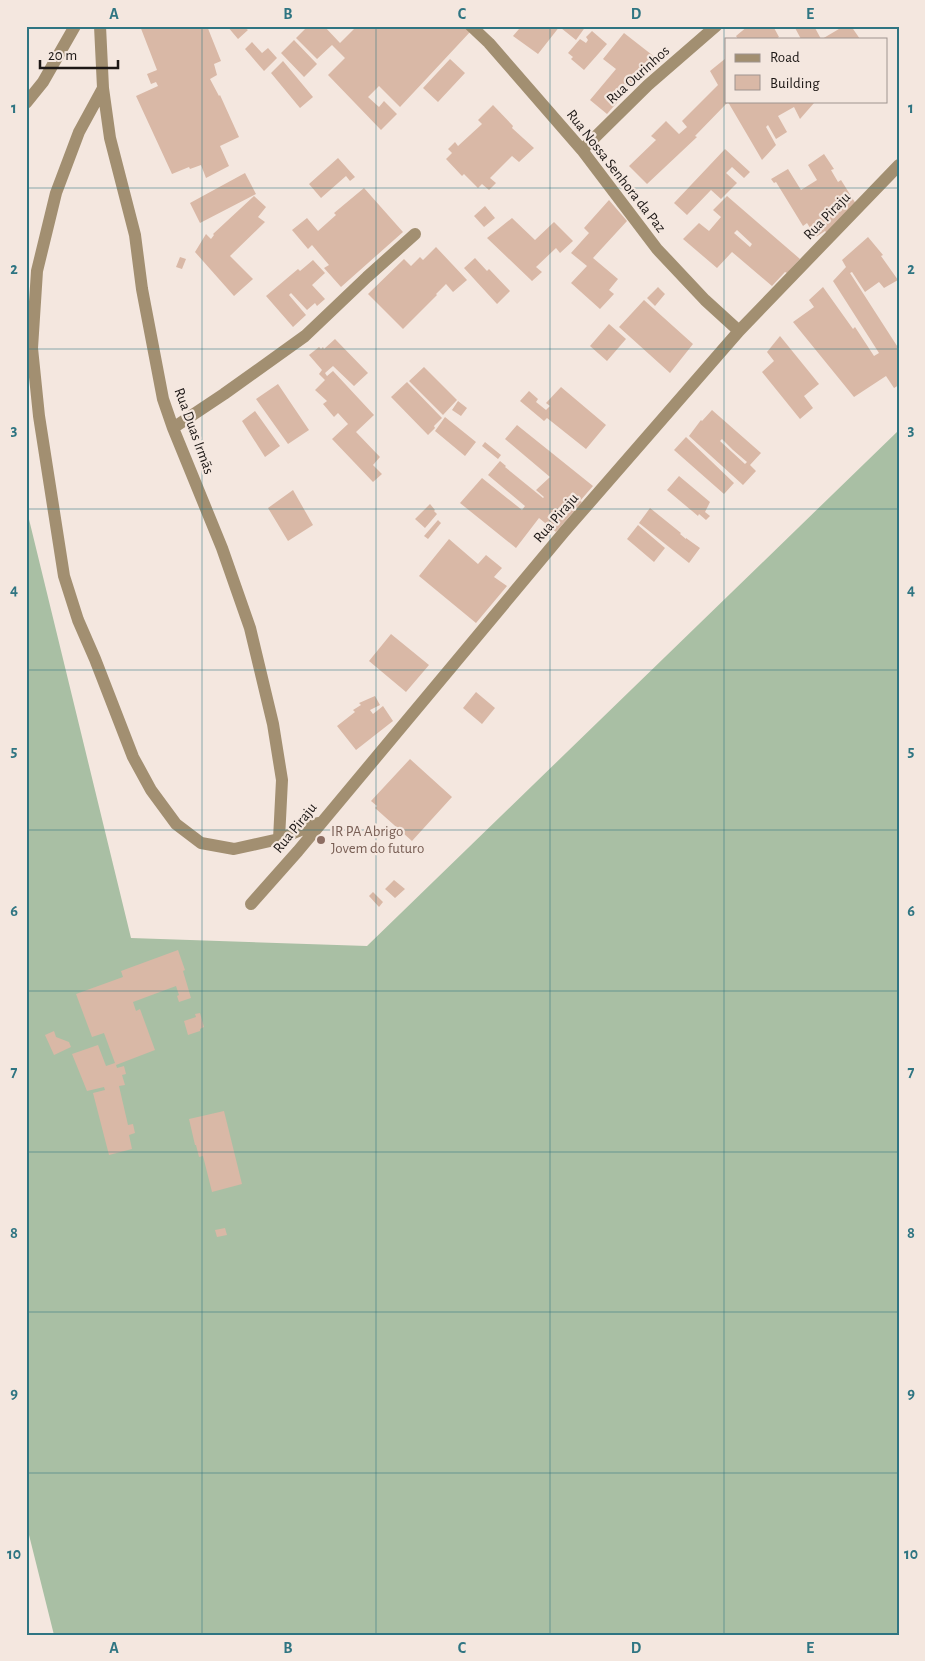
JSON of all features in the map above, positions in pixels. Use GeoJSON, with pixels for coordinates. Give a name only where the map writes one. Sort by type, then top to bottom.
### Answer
{"type":"FeatureCollection","features":[{"type":"Feature","properties":{"kind":"street"},"geometry":{"type":"LineString","coordinates":[[26,103],[43,82],[75,26]]}},
{"type":"Feature","properties":{"kind":"street","name":"Rua Duas Irmãs"},"geometry":{"type":"LineString","coordinates":[[100,26],[103,88],[110,138],[135,235],[156,370],[173,428],[222,548],[250,628],[273,724],[282,780],[279,840]]}},
{"type":"Feature","properties":{"kind":"street","name":"Rua Nossa Senhora da Paz"},"geometry":{"type":"LineString","coordinates":[[471,26],[489,43],[582,150],[657,249],[705,300],[739,331]]}},
{"type":"Feature","properties":{"kind":"street","name":"Rua Ourinhos"},"geometry":{"type":"LineString","coordinates":[[582,150],[648,85],[716,26]]}},
{"type":"Feature","properties":{"kind":"street"},"geometry":{"type":"LineString","coordinates":[[103,88],[80,132],[56,194],[37,271],[32,348],[38,416],[64,576],[78,620],[133,757],[151,790],[176,824],[201,843],[234,849],[279,840],[320,822]]}},
{"type":"Feature","properties":{"kind":"street","name":"Rua Piraju"},"geometry":{"type":"LineString","coordinates":[[252,904],[564,532],[739,331],[899,165]]}},
{"type":"Feature","properties":{"kind":"street"},"geometry":{"type":"LineString","coordinates":[[173,428],[305,336],[414,234]]}},
{"type":"Feature","properties":{"kind":"green space"},"geometry":{"type":"Polygon","coordinates":[[[899,430],[899,1635],[54,1635],[26,1523],[26,507],[131,938],[367,946],[899,430]]]}},
{"type":"Feature","properties":{"kind":"building"},"geometry":{"type":"Polygon","coordinates":[[[140,26],[207,26],[221,61],[214,64],[217,75],[210,79],[220,95],[239,137],[220,146],[229,166],[206,178],[201,165],[190,169],[189,167],[172,174],[136,96],[158,86],[156,82],[151,84],[147,74],[157,70],[140,26]]]}},
{"type":"Feature","properties":{"kind":"building"},"geometry":{"type":"Polygon","coordinates":[[[227,26],[247,26],[245,28],[248,30],[238,39],[227,26]]]}},
{"type":"Feature","properties":{"kind":"building"},"geometry":{"type":"Polygon","coordinates":[[[308,26],[324,26],[340,43],[357,26],[464,26],[470,32],[400,107],[379,86],[368,97],[379,107],[384,101],[397,114],[381,130],[328,75],[345,58],[332,45],[317,59],[296,38],[308,26]]]}},
{"type":"Feature","properties":{"kind":"building"},"geometry":{"type":"Polygon","coordinates":[[[516,26],[560,26],[538,54],[513,36],[519,29],[516,26]]]}},
{"type":"Feature","properties":{"kind":"building"},"geometry":{"type":"Polygon","coordinates":[[[562,26],[586,26],[576,40],[561,28],[562,26]]]}},
{"type":"Feature","properties":{"kind":"building"},"geometry":{"type":"Polygon","coordinates":[[[748,26],[773,26],[779,37],[737,38],[736,36],[748,26]]]}},
{"type":"Feature","properties":{"kind":"building"},"geometry":{"type":"Polygon","coordinates":[[[794,26],[814,26],[820,38],[800,38],[794,26]]]}},
{"type":"Feature","properties":{"kind":"building"},"geometry":{"type":"Polygon","coordinates":[[[844,26],[851,26],[859,38],[824,38],[844,26]]]}},
{"type":"Feature","properties":{"kind":"building"},"geometry":{"type":"Polygon","coordinates":[[[592,31],[607,44],[584,70],[571,59],[573,57],[568,53],[580,39],[586,43],[588,40],[586,37],[592,31]]]}},
{"type":"Feature","properties":{"kind":"building"},"geometry":{"type":"Polygon","coordinates":[[[624,33],[656,58],[607,114],[590,100],[616,69],[603,59],[624,33]]]}},
{"type":"Feature","properties":{"kind":"building"},"geometry":{"type":"Polygon","coordinates":[[[294,40],[317,64],[304,77],[281,53],[294,40]]]}},
{"type":"Feature","properties":{"kind":"building"},"geometry":{"type":"Polygon","coordinates":[[[252,42],[262,53],[268,48],[277,58],[264,71],[245,49],[252,42]]]}},
{"type":"Feature","properties":{"kind":"building"},"geometry":{"type":"Polygon","coordinates":[[[450,59],[465,73],[438,102],[423,88],[450,59]]]}},
{"type":"Feature","properties":{"kind":"building"},"geometry":{"type":"Polygon","coordinates":[[[725,59],[725,102],[728,102],[695,136],[697,137],[647,184],[629,166],[656,140],[651,136],[666,121],[679,134],[687,127],[682,121],[718,85],[710,71],[725,59]]]}},
{"type":"Feature","properties":{"kind":"building"},"geometry":{"type":"Polygon","coordinates":[[[283,61],[313,97],[300,108],[271,73],[283,61]]]}},
{"type":"Feature","properties":{"kind":"building"},"geometry":{"type":"Polygon","coordinates":[[[728,102],[814,102],[800,119],[794,107],[778,116],[787,132],[776,139],[768,125],[766,127],[776,145],[762,160],[728,102]]]}},
{"type":"Feature","properties":{"kind":"building"},"geometry":{"type":"Polygon","coordinates":[[[493,105],[513,126],[512,128],[534,148],[519,162],[512,156],[490,178],[496,183],[489,190],[482,184],[478,188],[464,174],[462,176],[446,159],[452,153],[448,149],[455,142],[458,146],[482,124],[478,120],[493,105]]]}},
{"type":"Feature","properties":{"kind":"building"},"geometry":{"type":"Polygon","coordinates":[[[725,149],[750,172],[744,178],[732,167],[726,173],[737,183],[721,199],[711,190],[687,215],[674,203],[725,149]]]}},
{"type":"Feature","properties":{"kind":"building"},"geometry":{"type":"Polygon","coordinates":[[[824,154],[834,169],[831,170],[838,182],[841,180],[856,204],[827,233],[825,231],[816,237],[807,223],[803,226],[776,182],[774,183],[771,179],[788,169],[801,190],[817,180],[808,165],[824,154]]]}},
{"type":"Feature","properties":{"kind":"building"},"geometry":{"type":"Polygon","coordinates":[[[338,158],[355,177],[350,181],[346,176],[321,198],[309,184],[338,158]]]}},
{"type":"Feature","properties":{"kind":"building"},"geometry":{"type":"Polygon","coordinates":[[[245,173],[256,194],[200,223],[190,203],[245,173]]]}},
{"type":"Feature","properties":{"kind":"building"},"geometry":{"type":"Polygon","coordinates":[[[364,188],[403,232],[341,287],[324,268],[329,265],[312,245],[308,249],[292,230],[307,218],[318,231],[336,215],[334,213],[364,188]]]}},
{"type":"Feature","properties":{"kind":"building"},"geometry":{"type":"Polygon","coordinates":[[[254,196],[266,207],[258,217],[265,222],[230,256],[253,279],[234,296],[195,252],[206,234],[211,239],[213,234],[254,196]]]}},
{"type":"Feature","properties":{"kind":"building"},"geometry":{"type":"Polygon","coordinates":[[[727,196],[800,259],[772,286],[732,252],[717,268],[683,239],[699,223],[709,231],[721,217],[713,210],[727,196]],[[737,230],[734,233],[750,247],[752,244],[737,230]]]}},
{"type":"Feature","properties":{"kind":"building"},"geometry":{"type":"Polygon","coordinates":[[[609,200],[627,221],[593,258],[618,279],[609,290],[614,294],[600,309],[571,283],[587,266],[571,253],[589,233],[584,228],[609,200]]]}},
{"type":"Feature","properties":{"kind":"building"},"geometry":{"type":"Polygon","coordinates":[[[485,206],[495,218],[484,227],[474,216],[485,206]]]}},
{"type":"Feature","properties":{"kind":"building"},"geometry":{"type":"Polygon","coordinates":[[[512,218],[535,240],[554,222],[573,241],[560,253],[556,248],[536,267],[542,272],[532,281],[487,238],[512,218]]]}},
{"type":"Feature","properties":{"kind":"building"},"geometry":{"type":"Polygon","coordinates":[[[868,237],[883,255],[881,256],[898,280],[884,288],[879,282],[865,292],[852,272],[850,273],[899,349],[899,385],[894,388],[886,376],[854,397],[793,322],[814,307],[809,300],[823,287],[853,329],[855,327],[874,356],[879,353],[833,281],[846,267],[842,260],[868,237]]]}},
{"type":"Feature","properties":{"kind":"building"},"geometry":{"type":"Polygon","coordinates":[[[436,247],[467,280],[453,292],[446,284],[403,329],[368,294],[404,259],[411,266],[420,257],[423,260],[436,247]]]}},
{"type":"Feature","properties":{"kind":"building"},"geometry":{"type":"Polygon","coordinates":[[[180,257],[186,259],[182,269],[176,267],[180,257]]]}},
{"type":"Feature","properties":{"kind":"building"},"geometry":{"type":"Polygon","coordinates":[[[475,258],[487,271],[489,269],[510,291],[497,304],[464,268],[475,258]]]}},
{"type":"Feature","properties":{"kind":"building"},"geometry":{"type":"Polygon","coordinates":[[[313,260],[325,273],[312,285],[325,299],[317,306],[315,303],[307,310],[291,293],[289,295],[306,315],[293,327],[266,296],[298,269],[300,271],[313,260]]]}},
{"type":"Feature","properties":{"kind":"building"},"geometry":{"type":"Polygon","coordinates":[[[658,287],[665,294],[655,306],[647,298],[658,287]]]}},
{"type":"Feature","properties":{"kind":"building"},"geometry":{"type":"Polygon","coordinates":[[[644,300],[693,344],[670,373],[619,327],[644,300]]]}},
{"type":"Feature","properties":{"kind":"building"},"geometry":{"type":"Polygon","coordinates":[[[609,324],[626,339],[607,361],[590,346],[609,324]]]}},
{"type":"Feature","properties":{"kind":"building"},"geometry":{"type":"Polygon","coordinates":[[[780,336],[819,384],[804,396],[813,408],[800,419],[762,372],[774,361],[767,352],[780,336]]]}},
{"type":"Feature","properties":{"kind":"building"},"geometry":{"type":"Polygon","coordinates":[[[335,339],[368,373],[354,386],[333,366],[325,373],[327,376],[333,371],[374,415],[356,432],[380,457],[373,465],[382,474],[373,482],[332,439],[348,424],[338,413],[334,417],[323,404],[327,401],[315,390],[325,380],[319,374],[322,370],[309,355],[319,347],[324,349],[335,339]]]}},
{"type":"Feature","properties":{"kind":"building"},"geometry":{"type":"Polygon","coordinates":[[[424,367],[457,400],[443,415],[409,381],[424,367]]]}},
{"type":"Feature","properties":{"kind":"building"},"geometry":{"type":"Polygon","coordinates":[[[407,382],[442,418],[428,435],[391,397],[407,382]]]}},
{"type":"Feature","properties":{"kind":"building"},"geometry":{"type":"Polygon","coordinates":[[[278,384],[309,430],[288,444],[256,399],[278,384]]]}},
{"type":"Feature","properties":{"kind":"building"},"geometry":{"type":"Polygon","coordinates":[[[561,387],[606,425],[586,449],[547,418],[544,421],[520,401],[529,391],[538,399],[536,402],[546,410],[550,406],[546,403],[561,387]]]}},
{"type":"Feature","properties":{"kind":"building"},"geometry":{"type":"Polygon","coordinates":[[[458,401],[467,408],[461,416],[452,410],[458,401]]]}},
{"type":"Feature","properties":{"kind":"building"},"geometry":{"type":"Polygon","coordinates":[[[712,410],[761,453],[750,465],[756,471],[743,485],[689,436],[712,410]],[[722,439],[720,441],[745,464],[747,462],[722,439]]]}},
{"type":"Feature","properties":{"kind":"building"},"geometry":{"type":"Polygon","coordinates":[[[255,411],[280,446],[265,457],[242,421],[255,411]]]}},
{"type":"Feature","properties":{"kind":"building"},"geometry":{"type":"Polygon","coordinates":[[[445,417],[476,442],[465,456],[435,431],[445,417]]]}},
{"type":"Feature","properties":{"kind":"building"},"geometry":{"type":"Polygon","coordinates":[[[517,425],[593,486],[556,532],[539,518],[516,548],[460,503],[482,478],[522,510],[525,506],[488,475],[500,461],[544,497],[536,490],[550,477],[505,439],[517,425]]]}},
{"type":"Feature","properties":{"kind":"building"},"geometry":{"type":"Polygon","coordinates":[[[686,437],[734,483],[724,494],[674,450],[686,437]]]}},
{"type":"Feature","properties":{"kind":"building"},"geometry":{"type":"Polygon","coordinates":[[[485,442],[501,455],[498,459],[482,446],[485,442]]]}},
{"type":"Feature","properties":{"kind":"building"},"geometry":{"type":"Polygon","coordinates":[[[679,476],[710,502],[705,512],[710,516],[706,520],[699,514],[698,516],[667,490],[679,476]]]}},
{"type":"Feature","properties":{"kind":"building"},"geometry":{"type":"Polygon","coordinates":[[[293,490],[313,525],[288,541],[268,508],[293,490]]]}},
{"type":"Feature","properties":{"kind":"building"},"geometry":{"type":"Polygon","coordinates":[[[430,504],[437,514],[425,528],[415,519],[430,504]]]}},
{"type":"Feature","properties":{"kind":"building"},"geometry":{"type":"Polygon","coordinates":[[[650,508],[686,539],[700,548],[689,563],[639,523],[650,508]]]}},
{"type":"Feature","properties":{"kind":"building"},"geometry":{"type":"Polygon","coordinates":[[[438,520],[441,523],[428,539],[424,536],[438,520]]]}},
{"type":"Feature","properties":{"kind":"building"},"geometry":{"type":"Polygon","coordinates":[[[638,525],[665,548],[654,562],[627,539],[638,525]]]}},
{"type":"Feature","properties":{"kind":"building"},"geometry":{"type":"Polygon","coordinates":[[[449,539],[478,564],[486,555],[502,568],[494,577],[507,586],[476,623],[419,576],[449,539]]]}},
{"type":"Feature","properties":{"kind":"building"},"geometry":{"type":"Polygon","coordinates":[[[391,634],[429,665],[406,692],[369,661],[391,634]]]}},
{"type":"Feature","properties":{"kind":"building"},"geometry":{"type":"Polygon","coordinates":[[[476,692],[495,708],[482,724],[463,708],[476,692]]]}},
{"type":"Feature","properties":{"kind":"building"},"geometry":{"type":"Polygon","coordinates":[[[375,696],[380,705],[370,710],[373,714],[383,706],[393,721],[356,750],[337,726],[355,712],[353,710],[361,705],[359,703],[375,696]]]}},
{"type":"Feature","properties":{"kind":"building"},"geometry":{"type":"Polygon","coordinates":[[[410,759],[452,797],[412,841],[375,808],[377,806],[371,801],[410,759]]]}},
{"type":"Feature","properties":{"kind":"building"},"geometry":{"type":"Polygon","coordinates":[[[394,880],[405,889],[395,898],[385,889],[394,880]]]}},
{"type":"Feature","properties":{"kind":"building"},"geometry":{"type":"Polygon","coordinates":[[[373,892],[383,902],[379,907],[369,896],[373,892]]]}},
{"type":"Feature","properties":{"kind":"building"},"geometry":{"type":"Polygon","coordinates":[[[178,950],[185,970],[183,971],[191,998],[179,1002],[176,986],[133,1002],[136,1011],[140,1009],[155,1050],[116,1065],[117,1068],[124,1066],[126,1074],[122,1075],[125,1085],[119,1086],[128,1125],[133,1124],[135,1133],[129,1135],[132,1149],[109,1155],[93,1093],[105,1090],[104,1087],[87,1091],[72,1054],[98,1045],[106,1066],[115,1063],[104,1033],[92,1037],[76,994],[123,977],[121,971],[178,950]]]}},
{"type":"Feature","properties":{"kind":"building"},"geometry":{"type":"Polygon","coordinates":[[[200,1013],[204,1027],[200,1031],[188,1035],[184,1021],[196,1017],[195,1014],[200,1013]]]}},
{"type":"Feature","properties":{"kind":"building"},"geometry":{"type":"Polygon","coordinates":[[[54,1031],[56,1037],[69,1042],[71,1047],[54,1055],[45,1035],[54,1031]]]}},
{"type":"Feature","properties":{"kind":"building"},"geometry":{"type":"Polygon","coordinates":[[[224,1111],[242,1184],[212,1192],[203,1156],[199,1157],[189,1119],[224,1111]]]}},
{"type":"Feature","properties":{"kind":"building"},"geometry":{"type":"Polygon","coordinates":[[[225,1228],[227,1235],[217,1237],[215,1230],[225,1228]]]}},
{"type":"Feature","properties":{"kind":"place","name":"IR PA Abrigo Jovem do futuro"},"geometry":{"type":"Point","coordinates":[321,840]}}]}
